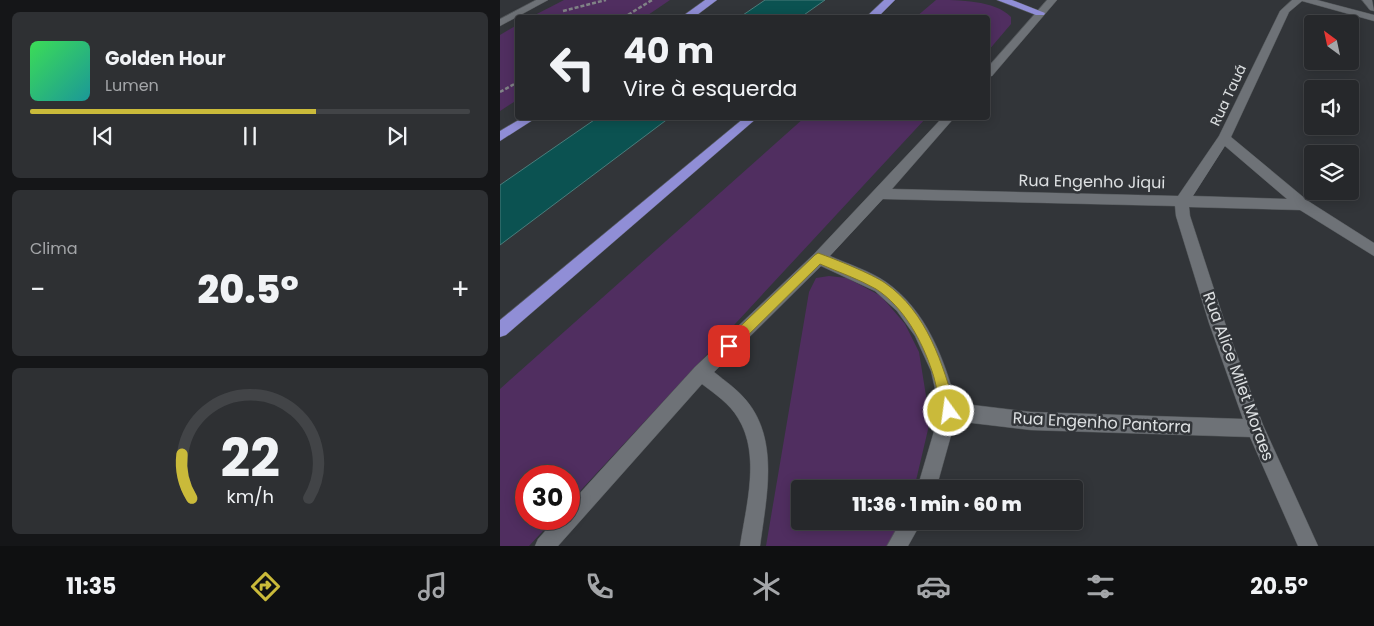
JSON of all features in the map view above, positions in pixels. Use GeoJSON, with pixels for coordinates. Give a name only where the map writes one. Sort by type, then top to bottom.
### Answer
{"type":"FeatureCollection","features":[{"type":"Feature","properties":{"kind":"highway"},"geometry":{"type":"LineString","coordinates":[[690,15],[712,0]]}},
{"type":"Feature","properties":{"kind":"highway"},"geometry":{"type":"LineString","coordinates":[[873,15],[890,0]]}},
{"type":"Feature","properties":{"kind":"highway"},"geometry":{"type":"LineString","coordinates":[[1002,0],[1040,13]]}},
{"type":"Feature","properties":{"kind":"highway"},"geometry":{"type":"LineString","coordinates":[[500,137],[527,120]]}},
{"type":"Feature","properties":{"kind":"highway"},"geometry":{"type":"LineString","coordinates":[[500,330],[749,120]]}},
{"type":"Feature","properties":{"kind":"street"},"geometry":{"type":"LineString","coordinates":[[500,23],[543,0]]}},
{"type":"Feature","properties":{"kind":"street"},"geometry":{"type":"LineString","coordinates":[[990,71],[1052,0]]}},
{"type":"Feature","properties":{"kind":"street","name":"Rua Tauá"},"geometry":{"type":"LineString","coordinates":[[1182,201],[1224,138],[1285,11],[1298,0]]}},
{"type":"Feature","properties":{"kind":"street"},"geometry":{"type":"LineString","coordinates":[[1306,0],[1374,18]]}},
{"type":"Feature","properties":{"kind":"street"},"geometry":{"type":"LineString","coordinates":[[1367,0],[1374,8]]}},
{"type":"Feature","properties":{"kind":"street"},"geometry":{"type":"LineString","coordinates":[[545,546],[701,373],[818,258],[880,194],[946,120]]}},
{"type":"Feature","properties":{"kind":"street"},"geometry":{"type":"LineString","coordinates":[[1224,138],[1303,205],[1374,250]]}},
{"type":"Feature","properties":{"kind":"street","name":"Rua Engenho Jiqui"},"geometry":{"type":"LineString","coordinates":[[880,194],[1303,205]]}},
{"type":"Feature","properties":{"kind":"street","name":"Rua Alice Milet Moraes"},"geometry":{"type":"LineString","coordinates":[[1182,201],[1183,216],[1217,323],[1255,428],[1308,546]]}},
{"type":"Feature","properties":{"kind":"street"},"geometry":{"type":"LineString","coordinates":[[818,258],[880,286],[903,306],[925,339],[939,371],[949,411],[929,480]]}},
{"type":"Feature","properties":{"kind":"street"},"geometry":{"type":"LineString","coordinates":[[701,373],[732,397],[744,411],[755,430],[759,463],[750,546]]}},
{"type":"Feature","properties":{"kind":"street","name":"Rua Engenho Pantorra"},"geometry":{"type":"LineString","coordinates":[[949,411],[1031,421],[1255,428]]}},
{"type":"Feature","properties":{"kind":"street"},"geometry":{"type":"LineString","coordinates":[[897,546],[907,530]]}},
{"type":"Feature","properties":{"kind":"path"},"geometry":{"type":"LineString","coordinates":[[557,12],[606,0]]}},
{"type":"Feature","properties":{"kind":"path"},"geometry":{"type":"LineString","coordinates":[[628,15],[652,0]]}},
{"type":"Feature","properties":{"kind":"path"},"geometry":{"type":"LineString","coordinates":[[500,92],[515,84]]}},
{"type":"Feature","properties":{"kind":"shaded area"},"geometry":{"type":"Polygon","coordinates":[[[564,0],[670,0],[648,15],[535,15],[564,0]]]}},
{"type":"Feature","properties":{"kind":"shaded area"},"geometry":{"type":"Polygon","coordinates":[[[936,0],[976,2],[1004,11],[1011,17],[1011,24],[990,49],[990,15],[918,15],[936,0]]]}},
{"type":"Feature","properties":{"kind":"shaded area"},"geometry":{"type":"Polygon","coordinates":[[[515,26],[515,101],[500,111],[500,35],[515,26]]]}},
{"type":"Feature","properties":{"kind":"shaded area"},"geometry":{"type":"Polygon","coordinates":[[[802,120],[924,120],[580,491],[580,465],[515,465],[515,530],[544,530],[529,546],[500,546],[500,389],[802,120]]]}},
{"type":"Feature","properties":{"kind":"shaded area"},"geometry":{"type":"Polygon","coordinates":[[[829,276],[847,278],[881,296],[905,324],[919,352],[930,421],[916,480],[791,480],[791,530],[901,530],[892,546],[766,546],[809,292],[816,278],[829,276]]]}},
{"type":"Feature","properties":{"kind":"water"},"geometry":{"type":"Polygon","coordinates":[[[765,0],[825,0],[804,15],[743,15],[765,0]]]}},
{"type":"Feature","properties":{"kind":"water"},"geometry":{"type":"Polygon","coordinates":[[[594,120],[666,120],[500,245],[500,185],[594,120]]]}},
{"type":"Feature","properties":{"kind":"route"},"geometry":{"type":"LineString","coordinates":[[729,346],[818,258],[856,273],[880,286],[903,306],[921,331],[939,371],[949,411]]}}]}
